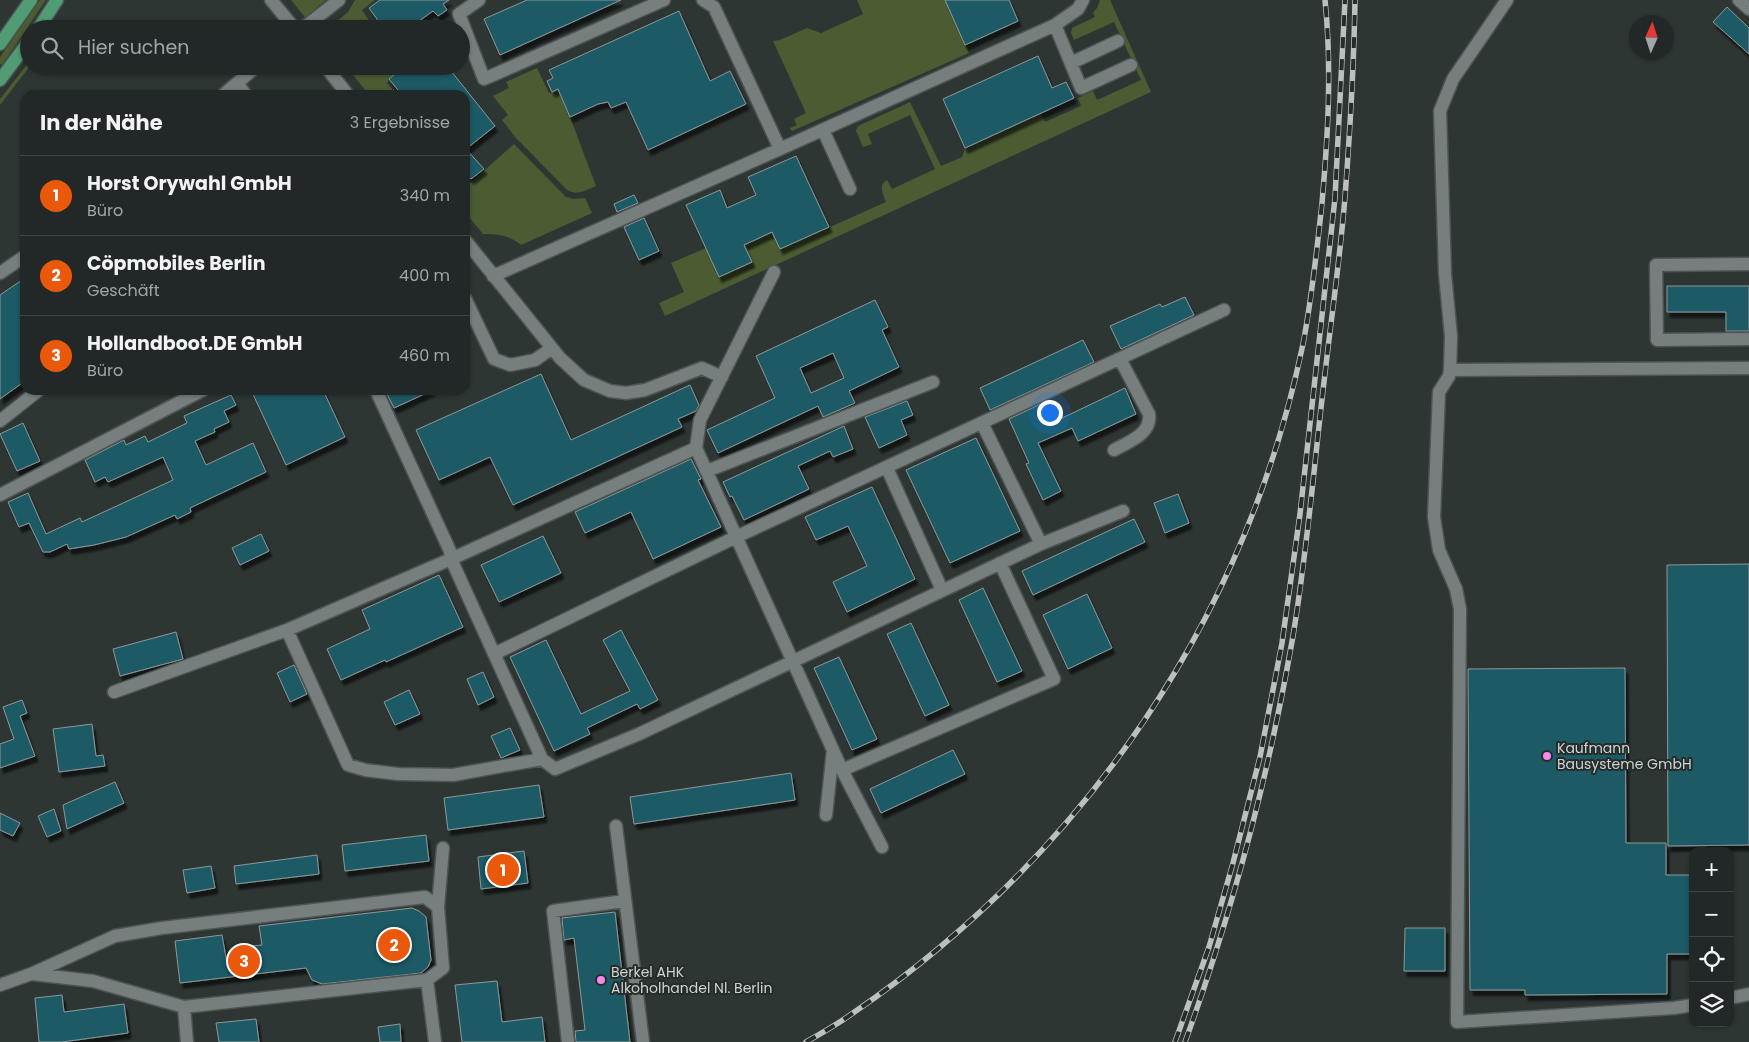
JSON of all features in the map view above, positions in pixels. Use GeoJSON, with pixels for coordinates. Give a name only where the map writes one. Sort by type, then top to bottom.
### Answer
{"type":"FeatureCollection","features":[{"type":"Feature","properties":{"kind":"main road"},"geometry":{"type":"LineString","coordinates":[[0,44],[31,0]]}},
{"type":"Feature","properties":{"kind":"main road"},"geometry":{"type":"LineString","coordinates":[[44,20],[58,0]]}},
{"type":"Feature","properties":{"kind":"main road"},"geometry":{"type":"LineString","coordinates":[[1,75],[20,52]]}},
{"type":"Feature","properties":{"kind":"lane"},"geometry":{"type":"LineString","coordinates":[[271,0],[288,20]]}},
{"type":"Feature","properties":{"kind":"lane"},"geometry":{"type":"LineString","coordinates":[[313,20],[339,0]]}},
{"type":"Feature","properties":{"kind":"lane"},"geometry":{"type":"LineString","coordinates":[[461,20],[459,14],[479,0]]}},
{"type":"Feature","properties":{"kind":"lane"},"geometry":{"type":"LineString","coordinates":[[470,43],[484,79],[664,0]]}},
{"type":"Feature","properties":{"kind":"lane"},"geometry":{"type":"LineString","coordinates":[[703,0],[714,6],[780,149]]}},
{"type":"Feature","properties":{"kind":"lane"},"geometry":{"type":"LineString","coordinates":[[493,276],[1055,25],[1078,9],[1083,0]]}},
{"type":"Feature","properties":{"kind":"lane"},"geometry":{"type":"LineString","coordinates":[[1507,0],[1453,79],[1440,111],[1445,274],[1451,336],[1449,376],[1439,392],[1434,517],[1440,550],[1456,589],[1460,609],[1457,1022],[1674,1008],[1689,1005]]}},
{"type":"Feature","properties":{"kind":"lane"},"geometry":{"type":"LineString","coordinates":[[1739,0],[1749,9]]}},
{"type":"Feature","properties":{"kind":"lane"},"geometry":{"type":"LineString","coordinates":[[1055,25],[1082,88],[1131,65]]}},
{"type":"Feature","properties":{"kind":"lane"},"geometry":{"type":"LineString","coordinates":[[1071,62],[1118,41]]}},
{"type":"Feature","properties":{"kind":"lane"},"geometry":{"type":"LineString","coordinates":[[229,90],[246,75]]}},
{"type":"Feature","properties":{"kind":"lane"},"geometry":{"type":"LineString","coordinates":[[332,75],[344,90]]}},
{"type":"Feature","properties":{"kind":"lane"},"geometry":{"type":"LineString","coordinates":[[237,83],[242,90]]}},
{"type":"Feature","properties":{"kind":"lane"},"geometry":{"type":"LineString","coordinates":[[823,130],[850,189]]}},
{"type":"Feature","properties":{"kind":"lane"},"geometry":{"type":"LineString","coordinates":[[470,246],[552,348],[584,380],[610,392],[626,392],[645,390],[702,368],[722,377]]}},
{"type":"Feature","properties":{"kind":"lane"},"geometry":{"type":"LineString","coordinates":[[0,273],[20,259]]}},
{"type":"Feature","properties":{"kind":"lane"},"geometry":{"type":"LineString","coordinates":[[1749,264],[1656,265],[1656,274],[1657,340],[1749,339]]}},
{"type":"Feature","properties":{"kind":"lane"},"geometry":{"type":"LineString","coordinates":[[774,272],[700,420],[696,448],[842,770],[882,846]]}},
{"type":"Feature","properties":{"kind":"lane"},"geometry":{"type":"LineString","coordinates":[[470,308],[494,358],[510,366],[535,360],[552,348]]}},
{"type":"Feature","properties":{"kind":"lane"},"geometry":{"type":"LineString","coordinates":[[494,654],[736,537],[1224,310]]}},
{"type":"Feature","properties":{"kind":"lane"},"geometry":{"type":"LineString","coordinates":[[1114,450],[1141,435],[1150,420],[1149,414],[1120,359]]}},
{"type":"Feature","properties":{"kind":"lane"},"geometry":{"type":"LineString","coordinates":[[1450,370],[1749,368]]}},
{"type":"Feature","properties":{"kind":"lane"},"geometry":{"type":"LineString","coordinates":[[707,471],[933,382]]}},
{"type":"Feature","properties":{"kind":"lane"},"geometry":{"type":"LineString","coordinates":[[0,421],[33,395]]}},
{"type":"Feature","properties":{"kind":"lane"},"geometry":{"type":"LineString","coordinates":[[0,495],[193,395]]}},
{"type":"Feature","properties":{"kind":"lane"},"geometry":{"type":"LineString","coordinates":[[378,395],[542,759],[555,769],[639,734],[1041,544],[1123,510]]}},
{"type":"Feature","properties":{"kind":"lane"},"geometry":{"type":"LineString","coordinates":[[982,424],[1041,544]]}},
{"type":"Feature","properties":{"kind":"lane"},"geometry":{"type":"LineString","coordinates":[[114,692],[287,630],[451,559],[696,448]]}},
{"type":"Feature","properties":{"kind":"lane"},"geometry":{"type":"LineString","coordinates":[[887,468],[942,590]]}},
{"type":"Feature","properties":{"kind":"lane"},"geometry":{"type":"LineString","coordinates":[[842,770],[1054,679],[1000,563]]}},
{"type":"Feature","properties":{"kind":"lane"},"geometry":{"type":"LineString","coordinates":[[287,630],[348,765],[365,770],[398,774],[454,775],[542,759]]}},
{"type":"Feature","properties":{"kind":"lane"},"geometry":{"type":"LineString","coordinates":[[826,815],[833,750]]}},
{"type":"Feature","properties":{"kind":"lane"},"geometry":{"type":"LineString","coordinates":[[616,826],[643,1042]]}},
{"type":"Feature","properties":{"kind":"lane"},"geometry":{"type":"LineString","coordinates":[[31,974],[93,981],[184,1007],[427,980],[442,968],[438,907],[443,848]]}},
{"type":"Feature","properties":{"kind":"lane"},"geometry":{"type":"LineString","coordinates":[[0,985],[31,974],[115,936],[162,928],[425,897],[438,907]]}},
{"type":"Feature","properties":{"kind":"lane"},"geometry":{"type":"LineString","coordinates":[[568,1042],[553,911],[624,901]]}},
{"type":"Feature","properties":{"kind":"lane"},"geometry":{"type":"LineString","coordinates":[[427,980],[435,1042]]}},
{"type":"Feature","properties":{"kind":"lane"},"geometry":{"type":"LineString","coordinates":[[1734,997],[1749,994]]}},
{"type":"Feature","properties":{"kind":"lane"},"geometry":{"type":"LineString","coordinates":[[184,1007],[187,1042]]}},
{"type":"Feature","properties":{"kind":"green space"},"geometry":{"type":"Polygon","coordinates":[[[40,0],[46,0],[32,20],[26,20],[40,0]]]}},
{"type":"Feature","properties":{"kind":"green space"},"geometry":{"type":"Polygon","coordinates":[[[291,0],[326,0],[315,9],[307,20],[291,0]]]}},
{"type":"Feature","properties":{"kind":"green space"},"geometry":{"type":"Polygon","coordinates":[[[355,0],[375,0],[362,10],[369,20],[338,20],[348,12],[355,0]]]}},
{"type":"Feature","properties":{"kind":"green space"},"geometry":{"type":"Polygon","coordinates":[[[857,0],[946,0],[969,53],[792,131],[790,128],[797,125],[794,119],[806,113],[773,41],[780,40],[807,28],[821,33],[863,14],[857,0]]]}},
{"type":"Feature","properties":{"kind":"green space"},"geometry":{"type":"Polygon","coordinates":[[[1100,0],[1110,0],[1151,92],[665,316],[659,303],[684,292],[671,263],[706,248],[719,277],[752,262],[744,245],[772,232],[781,249],[886,202],[882,187],[887,180],[892,189],[935,169],[910,115],[868,134],[872,144],[863,147],[856,131],[858,126],[910,102],[941,166],[962,157],[965,148],[1041,114],[1045,122],[1081,106],[1078,98],[1093,91],[1097,100],[1141,80],[1114,22],[1074,40],[1071,33],[1072,28],[1095,17],[1093,13],[1100,0]]]}},
{"type":"Feature","properties":{"kind":"green space"},"geometry":{"type":"Polygon","coordinates":[[[20,28],[20,38],[2,65],[0,64],[0,57],[20,28]]]}},
{"type":"Feature","properties":{"kind":"green space"},"geometry":{"type":"Polygon","coordinates":[[[537,68],[549,93],[558,89],[570,117],[596,186],[585,191],[571,192],[567,190],[516,138],[502,120],[508,115],[493,96],[509,88],[506,82],[537,68]]]}},
{"type":"Feature","properties":{"kind":"green space"},"geometry":{"type":"Polygon","coordinates":[[[20,73],[23,75],[0,105],[0,99],[20,73]]]}},
{"type":"Feature","properties":{"kind":"green space"},"geometry":{"type":"Polygon","coordinates":[[[353,75],[394,75],[387,83],[393,90],[365,90],[353,75]]]}},
{"type":"Feature","properties":{"kind":"green space"},"geometry":{"type":"Polygon","coordinates":[[[514,144],[566,197],[573,199],[585,198],[592,213],[521,245],[503,236],[483,234],[470,218],[470,183],[514,144]]]}},
{"type":"Feature","properties":{"kind":"building"},"geometry":{"type":"Polygon","coordinates":[[[380,0],[449,0],[443,4],[447,10],[438,16],[433,11],[420,20],[378,20],[369,8],[380,0]]]}},
{"type":"Feature","properties":{"kind":"building"},"geometry":{"type":"Polygon","coordinates":[[[527,0],[621,0],[500,55],[484,19],[527,0]]]}},
{"type":"Feature","properties":{"kind":"building"},"geometry":{"type":"Polygon","coordinates":[[[945,0],[1009,0],[1018,21],[965,45],[945,0]]]}},
{"type":"Feature","properties":{"kind":"building"},"geometry":{"type":"Polygon","coordinates":[[[1727,7],[1749,28],[1749,54],[1713,22],[1727,7]]]}},
{"type":"Feature","properties":{"kind":"building"},"geometry":{"type":"Polygon","coordinates":[[[679,11],[710,81],[730,71],[746,104],[648,150],[626,102],[611,108],[608,102],[598,104],[570,117],[558,89],[552,92],[547,81],[553,78],[549,70],[679,11]]]}},
{"type":"Feature","properties":{"kind":"building"},"geometry":{"type":"Polygon","coordinates":[[[1038,56],[1052,88],[1066,82],[1074,98],[965,148],[943,99],[1038,56]]]}},
{"type":"Feature","properties":{"kind":"building"},"geometry":{"type":"Polygon","coordinates":[[[394,75],[454,75],[466,90],[398,90],[389,79],[394,75]]]}},
{"type":"Feature","properties":{"kind":"building"},"geometry":{"type":"Polygon","coordinates":[[[470,95],[495,126],[470,146],[470,95]]]}},
{"type":"Feature","properties":{"kind":"building"},"geometry":{"type":"Polygon","coordinates":[[[470,153],[484,169],[470,178],[470,153]]]}},
{"type":"Feature","properties":{"kind":"building"},"geometry":{"type":"Polygon","coordinates":[[[796,156],[829,227],[780,249],[772,232],[744,245],[752,262],[719,277],[686,205],[720,190],[727,208],[756,195],[748,177],[796,156]]]}},
{"type":"Feature","properties":{"kind":"building"},"geometry":{"type":"Polygon","coordinates":[[[634,195],[638,203],[617,212],[614,204],[634,195]]]}},
{"type":"Feature","properties":{"kind":"building"},"geometry":{"type":"Polygon","coordinates":[[[644,218],[659,251],[639,260],[624,227],[644,218]]]}},
{"type":"Feature","properties":{"kind":"building"},"geometry":{"type":"Polygon","coordinates":[[[20,281],[20,385],[0,399],[0,295],[20,281]]]}},
{"type":"Feature","properties":{"kind":"building"},"geometry":{"type":"Polygon","coordinates":[[[1667,286],[1749,286],[1749,331],[1726,331],[1726,312],[1667,312],[1667,286]]]}},
{"type":"Feature","properties":{"kind":"building"},"geometry":{"type":"Polygon","coordinates":[[[1185,297],[1194,315],[1121,349],[1110,326],[1160,304],[1162,307],[1185,297]]]}},
{"type":"Feature","properties":{"kind":"building"},"geometry":{"type":"Polygon","coordinates":[[[875,300],[888,327],[882,330],[899,367],[849,391],[855,403],[823,417],[818,406],[718,453],[707,430],[775,398],[756,356],[875,300]],[[833,353],[800,368],[811,393],[844,378],[833,353]]]}},
{"type":"Feature","properties":{"kind":"building"},"geometry":{"type":"Polygon","coordinates":[[[1083,340],[1094,362],[990,410],[980,388],[1083,340]]]}},
{"type":"Feature","properties":{"kind":"building"},"geometry":{"type":"Polygon","coordinates":[[[541,374],[571,440],[690,385],[699,405],[696,411],[678,419],[682,427],[513,505],[490,457],[439,480],[416,430],[541,374]]]}},
{"type":"Feature","properties":{"kind":"building"},"geometry":{"type":"Polygon","coordinates":[[[1125,388],[1136,414],[1078,441],[1072,428],[1038,443],[1061,491],[1043,500],[1026,464],[1029,463],[1009,419],[1049,400],[1058,420],[1125,388]]]}},
{"type":"Feature","properties":{"kind":"building"},"geometry":{"type":"Polygon","coordinates":[[[231,395],[236,405],[224,411],[229,422],[214,429],[215,432],[195,441],[206,465],[253,443],[266,472],[190,508],[191,512],[177,519],[175,515],[126,537],[94,545],[69,549],[67,544],[50,552],[43,552],[29,523],[19,527],[8,502],[28,493],[46,534],[80,518],[82,522],[173,480],[163,457],[108,482],[105,477],[95,482],[85,460],[124,440],[126,445],[145,436],[148,442],[187,423],[184,416],[231,395]]]}},
{"type":"Feature","properties":{"kind":"building"},"geometry":{"type":"Polygon","coordinates":[[[253,395],[325,395],[345,437],[286,465],[253,395]]]}},
{"type":"Feature","properties":{"kind":"building"},"geometry":{"type":"Polygon","coordinates":[[[388,395],[422,395],[394,408],[388,395]]]}},
{"type":"Feature","properties":{"kind":"building"},"geometry":{"type":"Polygon","coordinates":[[[907,401],[913,415],[901,420],[907,435],[879,448],[865,417],[907,401]]]}},
{"type":"Feature","properties":{"kind":"building"},"geometry":{"type":"Polygon","coordinates":[[[23,423],[40,461],[17,471],[0,434],[23,423]]]}},
{"type":"Feature","properties":{"kind":"building"},"geometry":{"type":"Polygon","coordinates":[[[844,426],[853,449],[833,457],[830,451],[798,466],[809,489],[744,520],[723,482],[844,426]]]}},
{"type":"Feature","properties":{"kind":"building"},"geometry":{"type":"Polygon","coordinates":[[[976,438],[1020,531],[950,563],[906,470],[976,438]]]}},
{"type":"Feature","properties":{"kind":"building"},"geometry":{"type":"Polygon","coordinates":[[[691,459],[701,479],[698,480],[721,527],[653,559],[631,512],[585,533],[575,512],[691,459]]]}},
{"type":"Feature","properties":{"kind":"building"},"geometry":{"type":"Polygon","coordinates":[[[872,487],[915,579],[847,612],[833,582],[867,566],[848,526],[816,540],[805,517],[872,487]]]}},
{"type":"Feature","properties":{"kind":"building"},"geometry":{"type":"Polygon","coordinates":[[[1178,494],[1189,523],[1165,533],[1154,503],[1178,494]]]}},
{"type":"Feature","properties":{"kind":"building"},"geometry":{"type":"Polygon","coordinates":[[[1134,519],[1145,542],[1033,595],[1022,571],[1134,519]]]}},
{"type":"Feature","properties":{"kind":"building"},"geometry":{"type":"Polygon","coordinates":[[[261,534],[269,551],[240,565],[232,548],[261,534]]]}},
{"type":"Feature","properties":{"kind":"building"},"geometry":{"type":"Polygon","coordinates":[[[543,536],[561,573],[499,602],[481,565],[543,536]]]}},
{"type":"Feature","properties":{"kind":"building"},"geometry":{"type":"Polygon","coordinates":[[[1749,564],[1749,845],[1668,846],[1667,565],[1749,564]]]}},
{"type":"Feature","properties":{"kind":"building"},"geometry":{"type":"Polygon","coordinates":[[[439,575],[463,627],[341,680],[327,649],[370,629],[362,610],[439,575]]]}},
{"type":"Feature","properties":{"kind":"building"},"geometry":{"type":"Polygon","coordinates":[[[983,588],[1022,671],[997,682],[959,600],[983,588]]]}},
{"type":"Feature","properties":{"kind":"building"},"geometry":{"type":"Polygon","coordinates":[[[1087,594],[1112,648],[1068,669],[1043,615],[1087,594]]]}},
{"type":"Feature","properties":{"kind":"building"},"geometry":{"type":"Polygon","coordinates":[[[911,623],[949,705],[925,716],[887,634],[911,623]]]}},
{"type":"Feature","properties":{"kind":"building"},"geometry":{"type":"Polygon","coordinates":[[[621,630],[658,700],[640,709],[637,704],[587,728],[590,734],[554,751],[510,657],[546,640],[581,714],[630,691],[603,640],[621,630]]]}},
{"type":"Feature","properties":{"kind":"building"},"geometry":{"type":"Polygon","coordinates":[[[176,632],[183,659],[120,676],[113,649],[176,632]]]}},
{"type":"Feature","properties":{"kind":"building"},"geometry":{"type":"Polygon","coordinates":[[[839,657],[877,739],[852,750],[814,668],[839,657]]]}},
{"type":"Feature","properties":{"kind":"building"},"geometry":{"type":"Polygon","coordinates":[[[294,665],[307,694],[290,702],[277,673],[294,665]]]}},
{"type":"Feature","properties":{"kind":"building","name":"Kaufmann Bausysteme GmbH"},"geometry":{"type":"Polygon","coordinates":[[[1625,668],[1626,843],[1666,843],[1666,875],[1689,875],[1689,954],[1667,954],[1667,994],[1525,995],[1525,990],[1470,990],[1468,669],[1625,668]]]}},
{"type":"Feature","properties":{"kind":"building"},"geometry":{"type":"Polygon","coordinates":[[[483,672],[494,697],[478,705],[467,679],[483,672]]]}},
{"type":"Feature","properties":{"kind":"building"},"geometry":{"type":"Polygon","coordinates":[[[409,690],[420,714],[395,725],[384,702],[409,690]]]}},
{"type":"Feature","properties":{"kind":"building"},"geometry":{"type":"Polygon","coordinates":[[[22,700],[27,713],[20,716],[35,756],[0,768],[0,744],[14,739],[3,707],[22,700]]]}},
{"type":"Feature","properties":{"kind":"building"},"geometry":{"type":"Polygon","coordinates":[[[92,724],[96,756],[103,755],[105,766],[59,772],[53,729],[92,724]]]}},
{"type":"Feature","properties":{"kind":"building"},"geometry":{"type":"Polygon","coordinates":[[[510,728],[520,750],[501,758],[491,736],[510,728]]]}},
{"type":"Feature","properties":{"kind":"building"},"geometry":{"type":"Polygon","coordinates":[[[953,750],[965,774],[881,813],[870,789],[953,750]]]}},
{"type":"Feature","properties":{"kind":"building"},"geometry":{"type":"Polygon","coordinates":[[[791,773],[795,800],[634,824],[630,797],[791,773]]]}},
{"type":"Feature","properties":{"kind":"building"},"geometry":{"type":"Polygon","coordinates":[[[115,782],[124,803],[67,829],[63,805],[115,782]]]}},
{"type":"Feature","properties":{"kind":"building"},"geometry":{"type":"Polygon","coordinates":[[[539,785],[544,817],[448,830],[444,798],[539,785]]]}},
{"type":"Feature","properties":{"kind":"building"},"geometry":{"type":"Polygon","coordinates":[[[54,809],[61,831],[47,837],[38,816],[54,809]]]}},
{"type":"Feature","properties":{"kind":"building"},"geometry":{"type":"Polygon","coordinates":[[[0,813],[20,823],[13,836],[0,830],[0,813]]]}},
{"type":"Feature","properties":{"kind":"building"},"geometry":{"type":"Polygon","coordinates":[[[426,835],[429,861],[345,871],[342,845],[426,835]]]}},
{"type":"Feature","properties":{"kind":"building"},"geometry":{"type":"Polygon","coordinates":[[[524,851],[528,883],[481,889],[478,857],[524,851]]]}},
{"type":"Feature","properties":{"kind":"building"},"geometry":{"type":"Polygon","coordinates":[[[317,855],[319,874],[236,884],[234,866],[317,855]]]}},
{"type":"Feature","properties":{"kind":"building"},"geometry":{"type":"Polygon","coordinates":[[[211,866],[215,888],[187,893],[183,870],[211,866]]]}},
{"type":"Feature","properties":{"kind":"building"},"geometry":{"type":"Polygon","coordinates":[[[412,908],[426,917],[431,960],[428,967],[421,973],[322,984],[312,980],[306,968],[180,983],[175,941],[222,935],[227,963],[244,961],[242,947],[262,945],[259,926],[412,908]]]}},
{"type":"Feature","properties":{"kind":"building","name":"Berkel AHK Alkoholhandel Nl. Berlin"},"geometry":{"type":"Polygon","coordinates":[[[615,912],[630,1042],[576,1042],[575,1031],[585,1030],[574,938],[564,940],[562,918],[615,912]]]}},
{"type":"Feature","properties":{"kind":"building"},"geometry":{"type":"Polygon","coordinates":[[[1405,928],[1445,928],[1445,971],[1404,971],[1405,928]]]}},
{"type":"Feature","properties":{"kind":"building"},"geometry":{"type":"Polygon","coordinates":[[[497,981],[502,1022],[542,1017],[545,1042],[462,1042],[455,985],[497,981]]]}},
{"type":"Feature","properties":{"kind":"building"},"geometry":{"type":"Polygon","coordinates":[[[62,995],[64,1012],[124,1004],[128,1033],[62,1042],[39,1042],[35,998],[62,995]]]}},
{"type":"Feature","properties":{"kind":"building"},"geometry":{"type":"Polygon","coordinates":[[[256,1019],[259,1042],[219,1042],[216,1023],[256,1019]]]}},
{"type":"Feature","properties":{"kind":"building"},"geometry":{"type":"Polygon","coordinates":[[[400,1024],[401,1042],[380,1042],[378,1027],[400,1024]]]}},
{"type":"Feature","properties":{"kind":"railway"},"geometry":{"type":"LineString","coordinates":[[806,1042],[847,1017],[936,950],[1013,880],[1082,804],[1143,722],[1196,634],[1241,542],[1277,445],[1303,344],[1316,256],[1326,152],[1329,77],[1325,0]]}},
{"type":"Feature","properties":{"kind":"railway"},"geometry":{"type":"LineString","coordinates":[[1175,1042],[1209,947],[1233,863],[1260,757],[1282,643],[1300,514],[1335,198],[1345,0]]}},
{"type":"Feature","properties":{"kind":"railway"},"geometry":{"type":"LineString","coordinates":[[1185,1042],[1219,942],[1248,841],[1273,739],[1293,636],[1306,541],[1343,220],[1352,98],[1355,0]]}},
{"type":"Feature","properties":{"kind":"place","name":"Kaufmann Bausysteme GmbH"},"geometry":{"type":"Point","coordinates":[1547,756]}},
{"type":"Feature","properties":{"kind":"place","name":"Horst Orywahl GmbH"},"geometry":{"type":"Point","coordinates":[503,870]}},
{"type":"Feature","properties":{"kind":"place","name":"Cöpmobiles Berlin"},"geometry":{"type":"Point","coordinates":[394,945]}},
{"type":"Feature","properties":{"kind":"place","name":"Hollandboot.DE GmbH"},"geometry":{"type":"Point","coordinates":[244,961]}},
{"type":"Feature","properties":{"kind":"place","name":"Berkel AHK Alkoholhandel Nl. Berlin"},"geometry":{"type":"Point","coordinates":[601,980]}}]}
